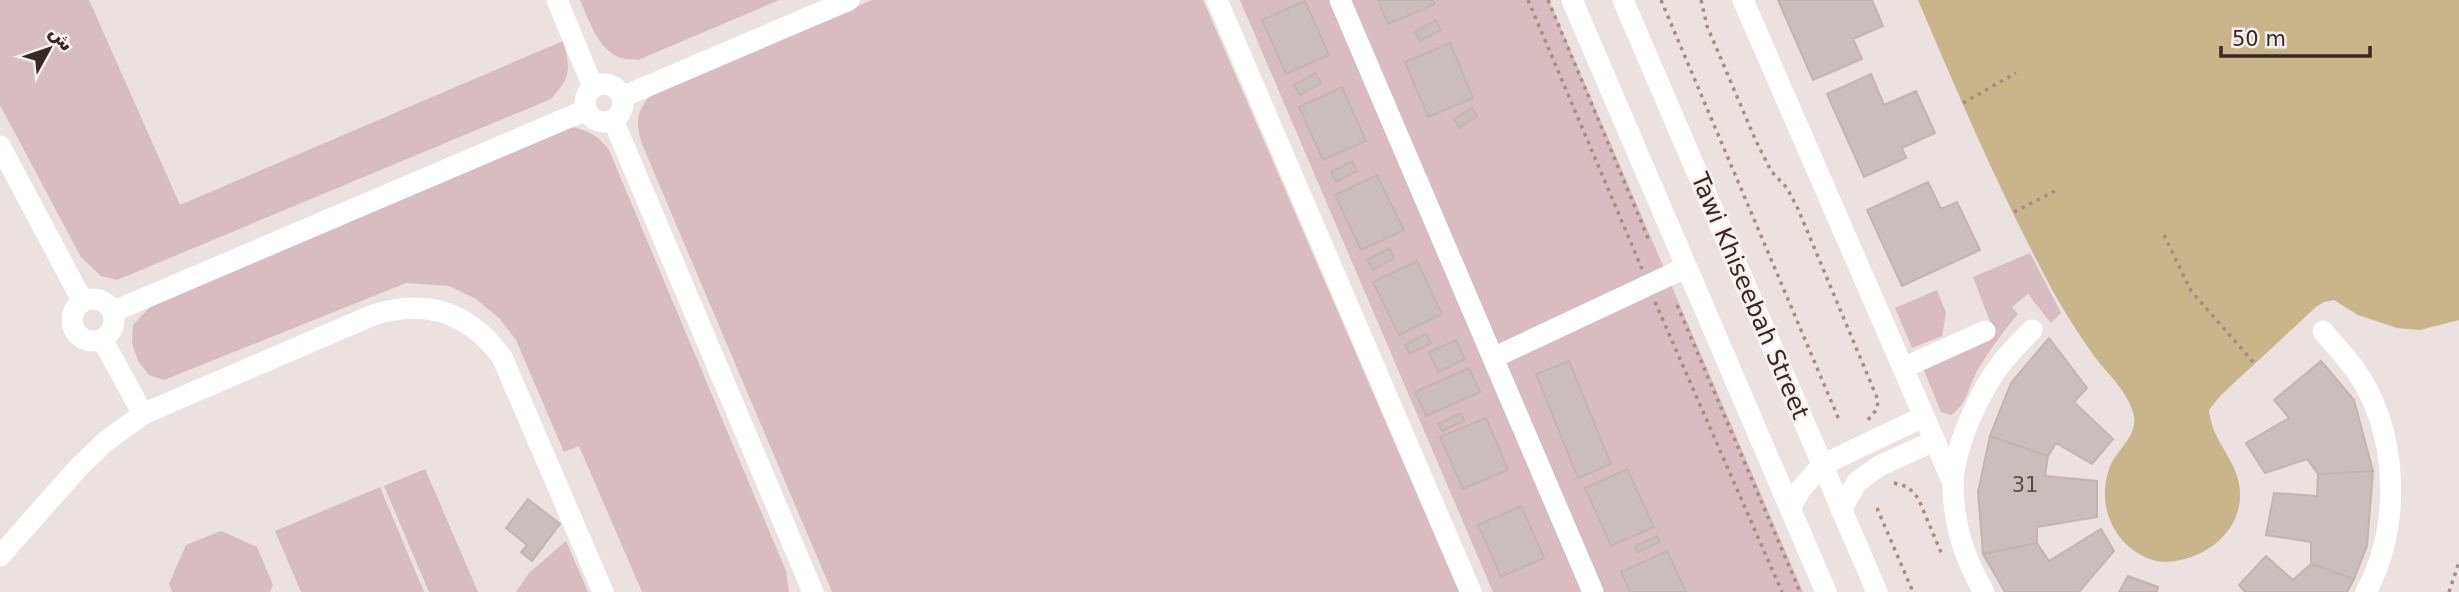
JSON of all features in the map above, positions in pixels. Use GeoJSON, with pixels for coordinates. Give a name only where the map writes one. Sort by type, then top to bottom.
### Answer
{"type":"FeatureCollection","features":[{"type":"Feature","properties":{"kind":"street"},"geometry":{"type":"LineString","coordinates":[[557,0],[593,87]]}},
{"type":"Feature","properties":{"kind":"street"},"geometry":{"type":"LineString","coordinates":[[622,97],[849,0]]}},
{"type":"Feature","properties":{"kind":"street"},"geometry":{"type":"LineString","coordinates":[[1217,0],[1471,592]]}},
{"type":"Feature","properties":{"kind":"street"},"geometry":{"type":"LineString","coordinates":[[1340,0],[1593,592]]}},
{"type":"Feature","properties":{"kind":"street","name":"Tawi Khiseebah Street"},"geometry":{"type":"LineString","coordinates":[[1572,0],[1826,592]]}},
{"type":"Feature","properties":{"kind":"street","name":"Tawi Khiseebah Street"},"geometry":{"type":"LineString","coordinates":[[1623,0],[1877,592]]}},
{"type":"Feature","properties":{"kind":"street"},"geometry":{"type":"LineString","coordinates":[[1743,0],[1953,483]]}},
{"type":"Feature","properties":{"kind":"street"},"geometry":{"type":"LineString","coordinates":[[607,84],[613,86],[622,97],[622,110],[613,120],[594,120],[586,110],[586,97],[593,87],[607,84]]}},
{"type":"Feature","properties":{"kind":"street"},"geometry":{"type":"LineString","coordinates":[[112,312],[586,110]]}},
{"type":"Feature","properties":{"kind":"street"},"geometry":{"type":"LineString","coordinates":[[613,120],[813,592]]}},
{"type":"Feature","properties":{"kind":"street"},"geometry":{"type":"LineString","coordinates":[[0,146],[83,302]]}},
{"type":"Feature","properties":{"kind":"street"},"geometry":{"type":"LineString","coordinates":[[1493,358],[1687,267]]}},
{"type":"Feature","properties":{"kind":"street"},"geometry":{"type":"LineString","coordinates":[[100,301],[112,312],[112,327],[102,339],[93,341],[76,334],[72,316],[76,307],[83,302],[100,301]]}},
{"type":"Feature","properties":{"kind":"street"},"geometry":{"type":"LineString","coordinates":[[0,556],[79,467],[105,442],[143,414],[373,315],[409,307],[445,312],[477,330],[502,357],[603,592]]}},
{"type":"Feature","properties":{"kind":"street"},"geometry":{"type":"LineString","coordinates":[[1984,592],[1963,546],[1953,483],[1962,440],[1979,399],[2003,362],[2032,330]]}},
{"type":"Feature","properties":{"kind":"street"},"geometry":{"type":"LineString","coordinates":[[1903,368],[1985,331]]}},
{"type":"Feature","properties":{"kind":"street"},"geometry":{"type":"LineString","coordinates":[[2323,331],[2355,369],[2367,392],[2378,415],[2390,464],[2391,514],[2384,547],[2366,592]]}},
{"type":"Feature","properties":{"kind":"street"},"geometry":{"type":"LineString","coordinates":[[102,339],[143,414]]}},
{"type":"Feature","properties":{"kind":"street"},"geometry":{"type":"LineString","coordinates":[[1790,508],[1801,489],[1822,465],[1923,417]]}},
{"type":"Feature","properties":{"kind":"street"},"geometry":{"type":"LineString","coordinates":[[1841,510],[1857,482],[1879,466],[1934,441]]}},
{"type":"Feature","properties":{"kind":"path"},"geometry":{"type":"LineString","coordinates":[[1528,0],[1643,271]]}},
{"type":"Feature","properties":{"kind":"path"},"geometry":{"type":"LineString","coordinates":[[1548,0],[1650,243]]}},
{"type":"Feature","properties":{"kind":"path"},"geometry":{"type":"LineString","coordinates":[[1661,0],[1840,422]]}},
{"type":"Feature","properties":{"kind":"path"},"geometry":{"type":"LineString","coordinates":[[1701,0],[1707,26],[1726,73],[1771,171],[1787,188],[1798,209],[1878,400],[1877,409],[1867,421],[1870,442]]}},
{"type":"Feature","properties":{"kind":"path"},"geometry":{"type":"LineString","coordinates":[[1963,103],[2016,73]]}},
{"type":"Feature","properties":{"kind":"path"},"geometry":{"type":"LineString","coordinates":[[2014,212],[2057,190]]}},
{"type":"Feature","properties":{"kind":"path"},"geometry":{"type":"LineString","coordinates":[[2164,235],[2191,291],[2255,364]]}},
{"type":"Feature","properties":{"kind":"path"},"geometry":{"type":"LineString","coordinates":[[1652,293],[1782,592]]}},
{"type":"Feature","properties":{"kind":"path"},"geometry":{"type":"LineString","coordinates":[[1677,305],[1800,592]]}},
{"type":"Feature","properties":{"kind":"path"},"geometry":{"type":"LineString","coordinates":[[1879,466],[1888,481],[1908,487],[1918,498],[1943,557]]}},
{"type":"Feature","properties":{"kind":"path"},"geometry":{"type":"LineString","coordinates":[[1877,509],[1913,592]]}},
{"type":"Feature","properties":{"kind":"path"},"geometry":{"type":"LineString","coordinates":[[2449,592],[2459,562]]}},
{"type":"Feature","properties":{"kind":"shaded area"},"geometry":{"type":"Polygon","coordinates":[[[0,0],[89,0],[180,205],[563,41],[568,72],[551,99],[117,280],[101,276],[81,257],[0,105],[0,0]]]}},
{"type":"Feature","properties":{"kind":"shaded area"},"geometry":{"type":"Polygon","coordinates":[[[580,0],[779,0],[638,60],[621,58],[606,48],[595,34],[580,0]]]}},
{"type":"Feature","properties":{"kind":"shaded area"},"geometry":{"type":"Polygon","coordinates":[[[872,0],[1203,0],[1459,592],[832,592],[642,144],[638,117],[643,105],[653,93],[872,0]]]}},
{"type":"Feature","properties":{"kind":"shaded area"},"geometry":{"type":"Polygon","coordinates":[[[1240,0],[1549,0],[1803,592],[1493,592],[1240,0]]]}},
{"type":"Feature","properties":{"kind":"shaded area"},"geometry":{"type":"Polygon","coordinates":[[[1918,0],[2459,0],[2459,320],[2420,330],[2397,328],[2358,315],[2334,300],[2316,307],[2221,395],[2209,410],[2213,427],[2234,468],[2239,486],[2240,503],[2227,532],[2201,553],[2185,559],[2160,562],[2137,553],[2115,530],[2108,516],[2105,500],[2109,469],[2133,428],[2130,404],[2073,325],[2035,257],[1983,148],[1918,0]]]}},
{"type":"Feature","properties":{"kind":"shaded area"},"geometry":{"type":"Polygon","coordinates":[[[571,127],[593,134],[609,150],[786,571],[789,592],[642,592],[579,446],[564,452],[516,340],[500,319],[476,299],[449,286],[406,283],[164,380],[149,375],[138,361],[132,343],[133,325],[151,306],[571,127]]]}},
{"type":"Feature","properties":{"kind":"shaded area"},"geometry":{"type":"Polygon","coordinates":[[[2030,253],[2061,313],[2051,323],[2028,294],[2012,307],[2018,314],[1983,361],[1961,406],[1951,415],[1941,412],[1923,368],[1995,335],[1973,277],[2030,253]]]}},
{"type":"Feature","properties":{"kind":"shaded area"},"geometry":{"type":"Polygon","coordinates":[[[1937,290],[1946,313],[1942,336],[1912,348],[1895,308],[1937,290]]]}},
{"type":"Feature","properties":{"kind":"shaded area"},"geometry":{"type":"Polygon","coordinates":[[[425,469],[478,592],[429,592],[384,486],[425,469]]]}},
{"type":"Feature","properties":{"kind":"shaded area"},"geometry":{"type":"Polygon","coordinates":[[[380,487],[424,592],[301,592],[275,531],[380,487]]]}},
{"type":"Feature","properties":{"kind":"shaded area"},"geometry":{"type":"Polygon","coordinates":[[[221,531],[257,547],[273,585],[270,592],[172,592],[169,584],[186,545],[221,531]]]}},
{"type":"Feature","properties":{"kind":"shaded area"},"geometry":{"type":"Polygon","coordinates":[[[566,541],[588,592],[516,592],[529,573],[566,541]]]}},
{"type":"Feature","properties":{"kind":"building"},"geometry":{"type":"Polygon","coordinates":[[[1378,0],[1433,0],[1435,4],[1388,24],[1378,0]]]}},
{"type":"Feature","properties":{"kind":"building"},"geometry":{"type":"Polygon","coordinates":[[[1778,0],[1872,0],[1883,26],[1853,39],[1862,59],[1813,80],[1778,0]]]}},
{"type":"Feature","properties":{"kind":"building"},"geometry":{"type":"Polygon","coordinates":[[[1305,1],[1329,55],[1286,74],[1262,20],[1305,1]]]}},
{"type":"Feature","properties":{"kind":"building"},"geometry":{"type":"Polygon","coordinates":[[[1436,20],[1441,30],[1420,41],[1415,32],[1436,20]]]}},
{"type":"Feature","properties":{"kind":"building"},"geometry":{"type":"Polygon","coordinates":[[[1450,43],[1473,98],[1428,117],[1405,62],[1450,43]]]}},
{"type":"Feature","properties":{"kind":"building"},"geometry":{"type":"Polygon","coordinates":[[[1315,73],[1321,83],[1300,95],[1294,85],[1315,73]]]}},
{"type":"Feature","properties":{"kind":"building"},"geometry":{"type":"Polygon","coordinates":[[[1871,74],[1884,105],[1916,91],[1935,133],[1902,148],[1906,158],[1864,177],[1827,94],[1871,74]]]}},
{"type":"Feature","properties":{"kind":"building"},"geometry":{"type":"Polygon","coordinates":[[[1342,87],[1366,141],[1323,160],[1299,107],[1342,87]]]}},
{"type":"Feature","properties":{"kind":"building"},"geometry":{"type":"Polygon","coordinates":[[[1472,108],[1477,116],[1459,128],[1454,119],[1472,108]]]}},
{"type":"Feature","properties":{"kind":"building"},"geometry":{"type":"Polygon","coordinates":[[[1352,161],[1357,171],[1336,182],[1331,172],[1352,161]]]}},
{"type":"Feature","properties":{"kind":"building"},"geometry":{"type":"Polygon","coordinates":[[[1377,175],[1404,230],[1361,250],[1335,195],[1377,175]]]}},
{"type":"Feature","properties":{"kind":"building"},"geometry":{"type":"Polygon","coordinates":[[[1928,182],[1941,209],[1957,202],[1980,250],[1902,286],[1867,210],[1928,182]]]}},
{"type":"Feature","properties":{"kind":"building"},"geometry":{"type":"Polygon","coordinates":[[[1389,248],[1394,258],[1373,270],[1367,260],[1389,248]]]}},
{"type":"Feature","properties":{"kind":"building"},"geometry":{"type":"Polygon","coordinates":[[[1417,261],[1442,314],[1399,335],[1373,282],[1417,261]]]}},
{"type":"Feature","properties":{"kind":"building"},"geometry":{"type":"Polygon","coordinates":[[[1426,334],[1431,343],[1410,354],[1405,345],[1426,334]]]}},
{"type":"Feature","properties":{"kind":"building"},"geometry":{"type":"Polygon","coordinates":[[[2049,338],[2087,388],[2074,402],[2113,439],[2092,464],[2056,443],[2048,456],[1990,436],[2011,383],[2049,338]]]}},
{"type":"Feature","properties":{"kind":"building"},"geometry":{"type":"Polygon","coordinates":[[[1456,340],[1465,359],[1438,372],[1429,352],[1456,340]]]}},
{"type":"Feature","properties":{"kind":"building"},"geometry":{"type":"Polygon","coordinates":[[[1569,361],[1611,464],[1578,478],[1536,374],[1569,361]]]}},
{"type":"Feature","properties":{"kind":"building"},"geometry":{"type":"Polygon","coordinates":[[[2321,361],[2354,400],[2373,471],[2318,474],[2307,459],[2265,473],[2246,443],[2289,418],[2274,400],[2321,361]]]}},
{"type":"Feature","properties":{"kind":"building"},"geometry":{"type":"Polygon","coordinates":[[[1469,368],[1480,392],[1426,416],[1415,392],[1469,368]]]}},
{"type":"Feature","properties":{"kind":"building"},"geometry":{"type":"Polygon","coordinates":[[[1461,413],[1464,421],[1442,431],[1438,424],[1461,413]]]}},
{"type":"Feature","properties":{"kind":"building"},"geometry":{"type":"Polygon","coordinates":[[[1486,418],[1508,470],[1463,489],[1440,437],[1486,418]]]}},
{"type":"Feature","properties":{"kind":"building"},"geometry":{"type":"Polygon","coordinates":[[[1990,436],[2048,456],[2045,476],[2097,481],[2097,517],[2037,527],[2037,543],[1983,554],[1978,492],[1990,436]]]}},
{"type":"Feature","properties":{"kind":"building"},"geometry":{"type":"Polygon","coordinates":[[[1627,469],[1654,527],[1611,546],[1585,488],[1627,469]]]}},
{"type":"Feature","properties":{"kind":"building"},"geometry":{"type":"Polygon","coordinates":[[[2373,471],[2367,546],[2354,579],[2311,564],[2311,542],[2266,535],[2274,493],[2317,496],[2318,474],[2373,471]]]}},
{"type":"Feature","properties":{"kind":"building"},"geometry":{"type":"Polygon","coordinates":[[[528,499],[560,524],[532,561],[521,552],[527,545],[506,528],[528,499]]]}},
{"type":"Feature","properties":{"kind":"building"},"geometry":{"type":"Polygon","coordinates":[[[1521,506],[1544,558],[1501,577],[1478,525],[1521,506]]]}},
{"type":"Feature","properties":{"kind":"building"},"geometry":{"type":"Polygon","coordinates":[[[2101,529],[2114,551],[2079,592],[2005,592],[1983,554],[2037,543],[2049,561],[2101,529]]]}},
{"type":"Feature","properties":{"kind":"building"},"geometry":{"type":"Polygon","coordinates":[[[1657,536],[1660,542],[1638,552],[1635,546],[1657,536]]]}},
{"type":"Feature","properties":{"kind":"building"},"geometry":{"type":"Polygon","coordinates":[[[1667,551],[1686,592],[1630,592],[1621,572],[1667,551]]]}},
{"type":"Feature","properties":{"kind":"building"},"geometry":{"type":"Polygon","coordinates":[[[2266,556],[2293,580],[2311,564],[2354,579],[2347,592],[2245,592],[2239,585],[2266,556]]]}},
{"type":"Feature","properties":{"kind":"building"},"geometry":{"type":"Polygon","coordinates":[[[2128,576],[2158,587],[2157,592],[2119,592],[2128,576]]]}}]}
